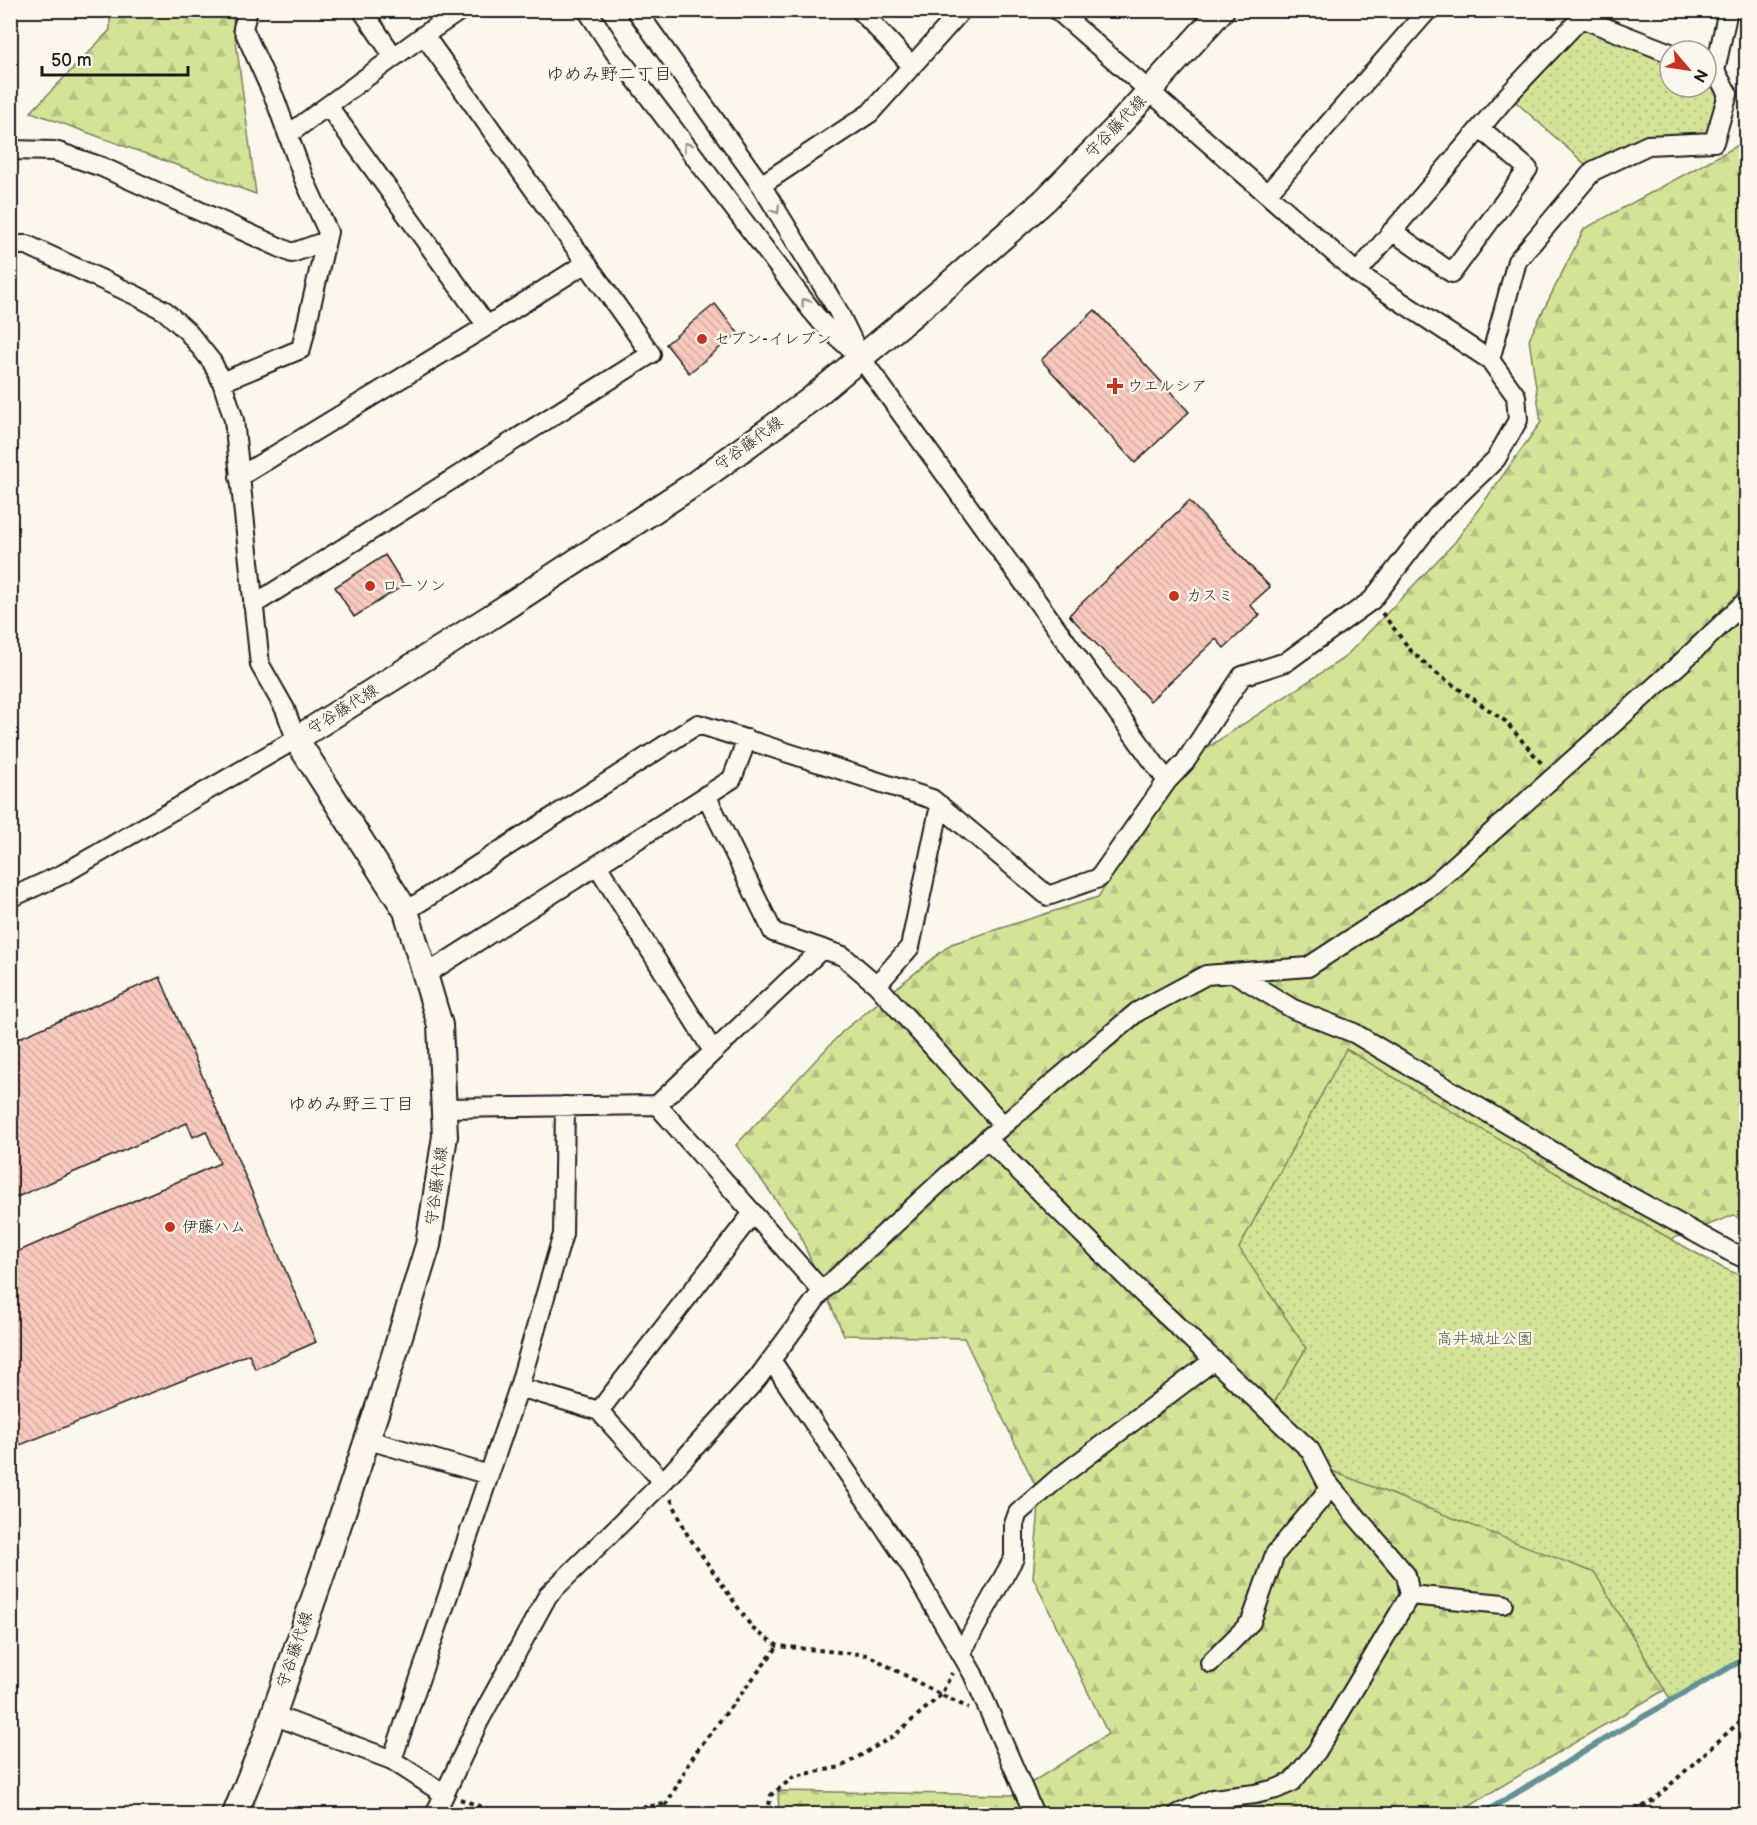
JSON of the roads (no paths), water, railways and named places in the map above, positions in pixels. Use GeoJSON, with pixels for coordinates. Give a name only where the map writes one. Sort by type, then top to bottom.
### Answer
{"type":"FeatureCollection","features":[{"type":"Feature","properties":{"kind":"main road","name":"守谷藤代線"},"geometry":{"type":"LineString","coordinates":[[235,1815],[273,1715],[367,1438],[428,1245],[445,1136],[440,1025],[406,911],[296,739],[489,618],[693,485],[810,400],[947,286],[1044,201],[1150,91],[1222,10]]}},
{"type":"Feature","properties":{"kind":"street"},"geometry":{"type":"LineString","coordinates":[[222,382],[301,349],[328,232],[303,178],[275,99],[243,28],[248,10]]}},
{"type":"Feature","properties":{"kind":"street"},"geometry":{"type":"LineString","coordinates":[[362,10],[394,57]]}},
{"type":"Feature","properties":{"kind":"street"},"geometry":{"type":"LineString","coordinates":[[289,134],[461,10]]}},
{"type":"Feature","properties":{"kind":"street"},"geometry":{"type":"LineString","coordinates":[[587,10],[614,51],[812,311],[861,358]]}},
{"type":"Feature","properties":{"kind":"street"},"geometry":{"type":"LineString","coordinates":[[636,10],[760,185],[837,309],[861,358],[1167,781]]}},
{"type":"Feature","properties":{"kind":"street"},"geometry":{"type":"LineString","coordinates":[[860,10],[912,66]]}},
{"type":"Feature","properties":{"kind":"street"},"geometry":{"type":"LineString","coordinates":[[760,185],[870,113],[962,10]]}},
{"type":"Feature","properties":{"kind":"street"},"geometry":{"type":"LineString","coordinates":[[406,911],[698,724],[932,799],[1048,896],[1099,879],[1167,781],[1185,762],[1242,676],[1286,662],[1372,600],[1437,516],[1496,459],[1518,420],[1516,396],[1490,360],[1357,273],[1057,10]]}},
{"type":"Feature","properties":{"kind":"street"},"geometry":{"type":"LineString","coordinates":[[1268,194],[1428,10]]}},
{"type":"Feature","properties":{"kind":"street"},"geometry":{"type":"LineString","coordinates":[[1718,43],[1728,10]]}},
{"type":"Feature","properties":{"kind":"street"},"geometry":{"type":"LineString","coordinates":[[1357,273],[1508,95],[1581,18],[1658,48]]}},
{"type":"Feature","properties":{"kind":"street"},"geometry":{"type":"LineString","coordinates":[[253,605],[651,354],[424,35]]}},
{"type":"Feature","properties":{"kind":"street"},"geometry":{"type":"LineString","coordinates":[[1490,360],[1517,261],[1593,171],[1648,145],[1714,142],[1728,94],[1718,80]]}},
{"type":"Feature","properties":{"kind":"street"},"geometry":{"type":"LineString","coordinates":[[328,106],[487,326]]}},
{"type":"Feature","properties":{"kind":"street"},"geometry":{"type":"LineString","coordinates":[[1392,231],[1452,273],[1528,169],[1480,128]]}},
{"type":"Feature","properties":{"kind":"street"},"geometry":{"type":"LineString","coordinates":[[10,150],[55,151],[102,167],[292,253],[326,241]]}},
{"type":"Feature","properties":{"kind":"street"},"geometry":{"type":"LineString","coordinates":[[10,248],[14,245],[27,245],[165,311],[188,332],[212,362],[222,382],[234,420],[238,477],[260,665],[285,710],[296,739],[63,874],[10,898]]}},
{"type":"Feature","properties":{"kind":"street"},"geometry":{"type":"LineString","coordinates":[[238,477],[487,326],[586,263]]}},
{"type":"Feature","properties":{"kind":"street"},"geometry":{"type":"LineString","coordinates":[[435,1815],[478,1723],[548,1595],[663,1482],[757,1378],[822,1291],[987,1138],[1137,1012],[1206,975],[1308,967],[1433,885],[1681,663],[1746,601]]}},
{"type":"Feature","properties":{"kind":"street"},"geometry":{"type":"LineString","coordinates":[[425,975],[732,779],[747,739]]}},
{"type":"Feature","properties":{"kind":"street"},"geometry":{"type":"LineString","coordinates":[[706,795],[773,932],[843,956],[877,985],[1003,1125]]}},
{"type":"Feature","properties":{"kind":"street"},"geometry":{"type":"LineString","coordinates":[[877,985],[910,947],[940,805]]}},
{"type":"Feature","properties":{"kind":"street"},"geometry":{"type":"LineString","coordinates":[[597,865],[713,1052]]}},
{"type":"Feature","properties":{"kind":"street"},"geometry":{"type":"LineString","coordinates":[[443,1108],[657,1105],[822,949]]}},
{"type":"Feature","properties":{"kind":"street"},"geometry":{"type":"LineString","coordinates":[[1236,974],[1293,1009],[1354,1033],[1618,1190],[1746,1259]]}},
{"type":"Feature","properties":{"kind":"street"},"geometry":{"type":"LineString","coordinates":[[657,1105],[822,1291]]}},
{"type":"Feature","properties":{"kind":"street"},"geometry":{"type":"LineString","coordinates":[[392,1760],[519,1387],[563,1234],[565,1106]]}},
{"type":"Feature","properties":{"kind":"street"},"geometry":{"type":"LineString","coordinates":[[987,1138],[1143,1294],[1310,1450],[1331,1487],[1406,1575],[1410,1595],[1317,1751],[1292,1782],[1255,1794],[1213,1799],[1178,1815]]}},
{"type":"Feature","properties":{"kind":"street"},"geometry":{"type":"LineString","coordinates":[[599,1411],[753,1213]]}},
{"type":"Feature","properties":{"kind":"street"},"geometry":{"type":"LineString","coordinates":[[771,1360],[910,1565],[961,1653],[973,1674],[1034,1815]]}},
{"type":"Feature","properties":{"kind":"street"},"geometry":{"type":"LineString","coordinates":[[961,1653],[1014,1558],[1014,1524],[1018,1513],[1057,1479],[1214,1360]]}},
{"type":"Feature","properties":{"kind":"street"},"geometry":{"type":"LineString","coordinates":[[519,1387],[599,1411],[663,1482]]}},
{"type":"Feature","properties":{"kind":"street"},"geometry":{"type":"LineString","coordinates":[[367,1438],[489,1474]]}},
{"type":"Feature","properties":{"kind":"street"},"geometry":{"type":"LineString","coordinates":[[1210,1663],[1251,1622],[1275,1554],[1331,1487]]}},
{"type":"Feature","properties":{"kind":"street"},"geometry":{"type":"LineString","coordinates":[[1410,1595],[1503,1604]]}},
{"type":"Feature","properties":{"kind":"street"},"geometry":{"type":"LineString","coordinates":[[273,1715],[392,1760],[444,1794]]}},
{"type":"Feature","properties":{"kind":"waterway"},"geometry":{"type":"LineString","coordinates":[[1482,1814],[1608,1737],[1746,1658]]}},
{"type":"Feature","properties":{"kind":"place","name":"セブン-イレブン"},"geometry":{"type":"Point","coordinates":[702,339]}},
{"type":"Feature","properties":{"kind":"place","name":"ウエルシア"},"geometry":{"type":"Point","coordinates":[1115,386]}},
{"type":"Feature","properties":{"kind":"place","name":"ローソン"},"geometry":{"type":"Point","coordinates":[370,586]}},
{"type":"Feature","properties":{"kind":"place","name":"カスミ"},"geometry":{"type":"Point","coordinates":[1174,596]}},
{"type":"Feature","properties":{"kind":"place","name":"伊藤ハム"},"geometry":{"type":"Point","coordinates":[170,1227]}},
{"type":"Feature","properties":{"kind":"district","name":"ゆめみ野二丁目"},"geometry":{"type":"Point","coordinates":[609,74]}},
{"type":"Feature","properties":{"kind":"district","name":"ゆめみ野三丁目"},"geometry":{"type":"Point","coordinates":[351,1104]}},
{"type":"Feature","properties":{"kind":"park label","name":"高井城址公園"},"geometry":{"type":"Point","coordinates":[1485,1339]}}]}
